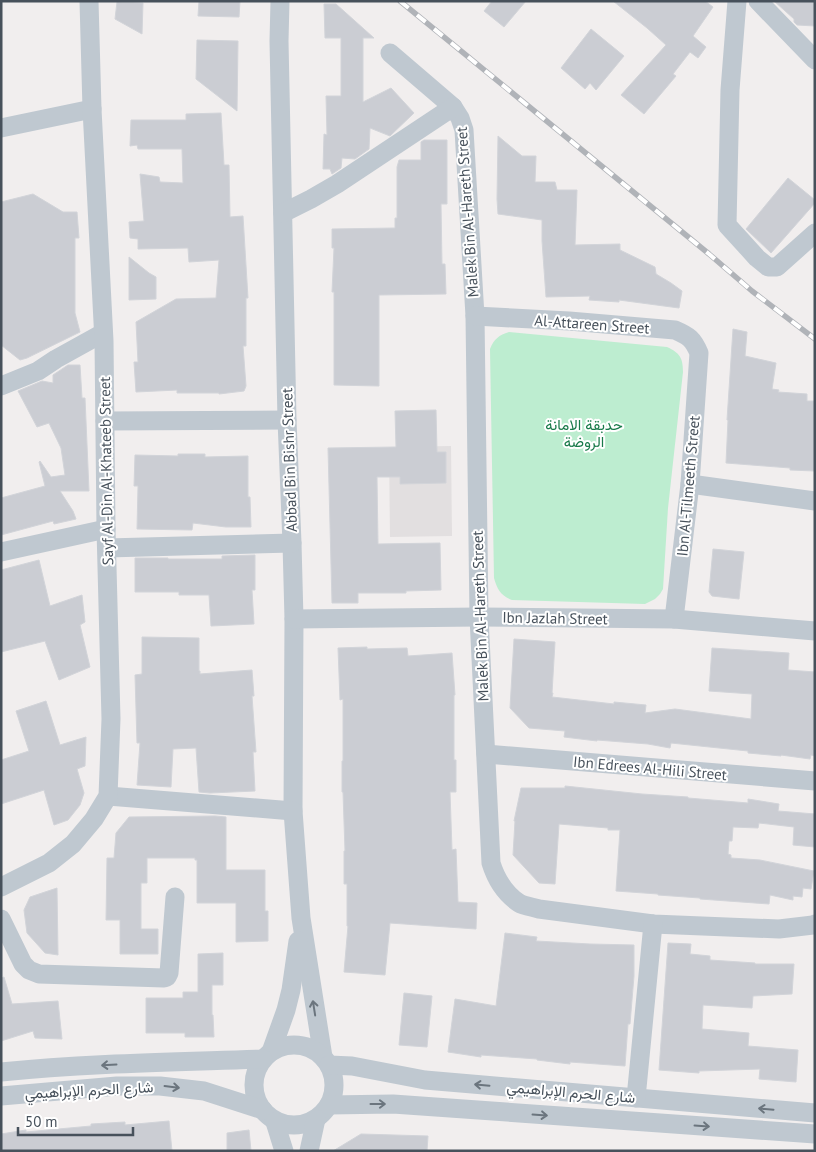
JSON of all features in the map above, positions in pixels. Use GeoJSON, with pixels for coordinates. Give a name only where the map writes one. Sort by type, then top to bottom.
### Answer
{"type":"FeatureCollection","features":[{"type":"Feature","properties":{"kind":"street","name":"Sayf Al-Din Al-Khateeb Street"},"geometry":{"type":"LineString","coordinates":[[1,888],[49,863],[73,844],[94,819],[108,796],[111,719],[103,333],[92,109],[89,1]]}},
{"type":"Feature","properties":{"kind":"street","name":"Abbad Bin Bishr Street"},"geometry":{"type":"LineString","coordinates":[[280,1],[279,41],[287,420],[294,619],[293,811],[301,918],[326,1061]]}},
{"type":"Feature","properties":{"kind":"street"},"geometry":{"type":"LineString","coordinates":[[736,1],[730,90],[727,225],[757,258],[768,267],[777,267],[815,233]]}},
{"type":"Feature","properties":{"kind":"street"},"geometry":{"type":"LineString","coordinates":[[758,1],[815,60]]}},
{"type":"Feature","properties":{"kind":"street","name":"Malek Bin Al-Hareth Street"},"geometry":{"type":"LineString","coordinates":[[390,53],[452,107],[460,118],[465,142],[475,316],[479,617],[491,863],[496,877],[506,892],[520,904],[539,909],[653,924],[779,929],[815,924]]}},
{"type":"Feature","properties":{"kind":"street"},"geometry":{"type":"LineString","coordinates":[[283,213],[337,184],[452,107]]}},
{"type":"Feature","properties":{"kind":"street"},"geometry":{"type":"LineString","coordinates":[[1,128],[92,109]]}},
{"type":"Feature","properties":{"kind":"street","name":"Al-Attareen Street"},"geometry":{"type":"LineString","coordinates":[[475,316],[676,330],[688,336],[695,344],[699,353]]}},
{"type":"Feature","properties":{"kind":"street"},"geometry":{"type":"LineString","coordinates":[[1,386],[38,371],[103,333]]}},
{"type":"Feature","properties":{"kind":"street","name":"Ibn Al-Tilmeeth Street"},"geometry":{"type":"LineString","coordinates":[[674,619],[690,484],[699,353]]}},
{"type":"Feature","properties":{"kind":"street"},"geometry":{"type":"LineString","coordinates":[[105,422],[287,420]]}},
{"type":"Feature","properties":{"kind":"street"},"geometry":{"type":"LineString","coordinates":[[690,484],[815,501]]}},
{"type":"Feature","properties":{"kind":"street"},"geometry":{"type":"LineString","coordinates":[[1,552],[106,539],[292,543]]}},
{"type":"Feature","properties":{"kind":"street","name":"Ibn Jazlah Street"},"geometry":{"type":"LineString","coordinates":[[294,619],[479,617],[674,619],[815,631]]}},
{"type":"Feature","properties":{"kind":"street","name":"Ibn Edrees Al-Hili Street"},"geometry":{"type":"LineString","coordinates":[[486,754],[815,782]]}},
{"type":"Feature","properties":{"kind":"street"},"geometry":{"type":"LineString","coordinates":[[108,796],[293,811]]}},
{"type":"Feature","properties":{"kind":"street"},"geometry":{"type":"LineString","coordinates":[[1,919],[23,964],[29,970],[39,974],[164,978],[169,973],[175,898]]}},
{"type":"Feature","properties":{"kind":"street","name":"Abbad Bin Bishr Street"},"geometry":{"type":"LineString","coordinates":[[267,1056],[286,1010],[291,990],[301,918]]}},
{"type":"Feature","properties":{"kind":"street"},"geometry":{"type":"LineString","coordinates":[[636,1098],[653,924]]}},
{"type":"Feature","properties":{"kind":"street"},"geometry":{"type":"LineString","coordinates":[[269,1116],[288,1125],[298,1126],[308,1124],[324,1113],[333,1095],[333,1075],[326,1061],[314,1050],[303,1046],[281,1047],[267,1056],[256,1071],[254,1085],[256,1098],[269,1116],[284,1151]]}},
{"type":"Feature","properties":{"kind":"street","name":"شارع الحرم الإبراهيمي"},"geometry":{"type":"LineString","coordinates":[[1,1072],[267,1056]]}},
{"type":"Feature","properties":{"kind":"street","name":"شارع الحرم الإبراهيمي"},"geometry":{"type":"LineString","coordinates":[[326,1061],[425,1080],[815,1113]]}},
{"type":"Feature","properties":{"kind":"street","name":"شارع الحرم الإبراهيمي"},"geometry":{"type":"LineString","coordinates":[[1,1096],[118,1086],[160,1086],[204,1091],[269,1116]]}},
{"type":"Feature","properties":{"kind":"street","name":"شارع الحرم الإبراهيمي"},"geometry":{"type":"LineString","coordinates":[[329,1105],[393,1104],[815,1134]]}},
{"type":"Feature","properties":{"kind":"street"},"geometry":{"type":"LineString","coordinates":[[309,1151],[316,1119]]}},
{"type":"Feature","properties":{"kind":"shaded area"},"geometry":{"type":"Polygon","coordinates":[[[451,446],[452,536],[390,537],[389,447],[451,446]]]}},
{"type":"Feature","properties":{"kind":"green space","name":"حدبقة الامانة الروضة"},"geometry":{"type":"Polygon","coordinates":[[[509,332],[667,347],[680,356],[683,372],[668,508],[663,589],[655,599],[645,604],[512,600],[498,589],[494,578],[490,349],[497,338],[509,332]]]}},
{"type":"Feature","properties":{"kind":"building"},"geometry":{"type":"Polygon","coordinates":[[[199,1],[240,1],[239,17],[198,16],[199,1]]]}},
{"type":"Feature","properties":{"kind":"building"},"geometry":{"type":"Polygon","coordinates":[[[492,1],[526,1],[504,27],[484,11],[492,1]]]}},
{"type":"Feature","properties":{"kind":"building"},"geometry":{"type":"Polygon","coordinates":[[[613,1],[705,1],[713,7],[693,36],[706,47],[698,58],[690,52],[673,74],[676,76],[644,114],[621,95],[666,45],[613,1]]]}},
{"type":"Feature","properties":{"kind":"building"},"geometry":{"type":"Polygon","coordinates":[[[774,1],[815,1],[815,26],[797,25],[794,19],[774,1]]]}},
{"type":"Feature","properties":{"kind":"building"},"geometry":{"type":"Polygon","coordinates":[[[117,2],[143,3],[142,34],[115,19],[117,2]]]}},
{"type":"Feature","properties":{"kind":"building"},"geometry":{"type":"Polygon","coordinates":[[[324,4],[336,4],[374,38],[363,38],[363,102],[391,88],[414,113],[390,136],[370,128],[369,149],[355,159],[342,158],[341,168],[332,174],[330,169],[323,169],[324,134],[327,135],[326,96],[341,96],[341,38],[325,38],[324,4]]]}},
{"type":"Feature","properties":{"kind":"building"},"geometry":{"type":"Polygon","coordinates":[[[591,29],[624,56],[596,90],[590,83],[585,89],[561,68],[591,29]]]}},
{"type":"Feature","properties":{"kind":"building"},"geometry":{"type":"Polygon","coordinates":[[[197,40],[238,41],[237,111],[196,79],[197,40]]]}},
{"type":"Feature","properties":{"kind":"building"},"geometry":{"type":"Polygon","coordinates":[[[221,113],[224,165],[229,165],[230,217],[243,216],[248,298],[246,298],[246,346],[243,346],[246,386],[244,391],[219,394],[177,393],[177,390],[136,392],[134,362],[138,362],[136,322],[176,299],[216,298],[219,260],[189,262],[188,248],[138,249],[138,239],[130,238],[129,222],[144,221],[140,174],[159,177],[160,182],[183,183],[182,149],[138,149],[137,145],[130,146],[131,120],[186,120],[186,114],[221,113]]]}},
{"type":"Feature","properties":{"kind":"building"},"geometry":{"type":"Polygon","coordinates":[[[498,136],[522,156],[536,156],[535,182],[555,182],[557,190],[577,190],[575,245],[620,244],[620,250],[655,267],[656,274],[682,291],[679,308],[619,300],[619,302],[589,300],[590,296],[546,297],[542,220],[498,214],[498,136]]]}},
{"type":"Feature","properties":{"kind":"building"},"geometry":{"type":"Polygon","coordinates":[[[424,140],[447,140],[447,204],[441,204],[442,264],[445,264],[446,294],[379,295],[379,386],[334,385],[334,292],[332,292],[334,248],[332,248],[332,229],[395,228],[395,218],[397,218],[397,167],[399,160],[421,160],[421,142],[424,140]]]}},
{"type":"Feature","properties":{"kind":"building"},"geometry":{"type":"Polygon","coordinates":[[[788,178],[815,200],[815,203],[771,253],[746,229],[788,178]]]}},
{"type":"Feature","properties":{"kind":"building"},"geometry":{"type":"Polygon","coordinates":[[[33,194],[63,212],[77,212],[79,238],[75,238],[75,313],[80,332],[20,360],[1,345],[1,202],[33,194]]]}},
{"type":"Feature","properties":{"kind":"building"},"geometry":{"type":"Polygon","coordinates":[[[129,257],[156,277],[156,299],[129,300],[129,257]]]}},
{"type":"Feature","properties":{"kind":"building"},"geometry":{"type":"Polygon","coordinates":[[[733,329],[747,332],[745,356],[776,363],[772,389],[779,390],[778,392],[807,394],[807,401],[814,401],[815,471],[726,463],[733,329]]]}},
{"type":"Feature","properties":{"kind":"building"},"geometry":{"type":"Polygon","coordinates":[[[68,365],[80,365],[82,398],[85,398],[89,491],[60,491],[76,519],[54,524],[53,521],[1,535],[1,498],[45,486],[40,461],[51,477],[65,475],[61,448],[49,423],[37,427],[18,391],[42,381],[53,383],[53,375],[68,365]]]}},
{"type":"Feature","properties":{"kind":"building"},"geometry":{"type":"Polygon","coordinates":[[[436,410],[437,452],[446,452],[446,483],[400,484],[400,477],[377,477],[378,544],[440,543],[441,590],[406,591],[406,593],[358,593],[358,603],[332,603],[328,448],[396,447],[395,411],[436,410]]]}},
{"type":"Feature","properties":{"kind":"building"},"geometry":{"type":"Polygon","coordinates":[[[178,454],[205,454],[205,457],[248,456],[248,497],[250,497],[251,527],[226,527],[193,523],[192,530],[137,529],[138,486],[134,486],[135,455],[178,456],[178,454]]]}},
{"type":"Feature","properties":{"kind":"building"},"geometry":{"type":"Polygon","coordinates":[[[713,549],[744,552],[739,599],[712,596],[709,592],[713,549]]]}},
{"type":"Feature","properties":{"kind":"building"},"geometry":{"type":"Polygon","coordinates":[[[255,555],[255,590],[252,590],[254,624],[211,626],[209,595],[179,595],[179,592],[135,592],[135,558],[222,559],[222,556],[255,555]]]}},
{"type":"Feature","properties":{"kind":"building"},"geometry":{"type":"Polygon","coordinates":[[[39,560],[50,606],[82,595],[85,622],[80,625],[90,667],[59,680],[45,641],[1,652],[1,570],[39,560]]]}},
{"type":"Feature","properties":{"kind":"building"},"geometry":{"type":"Polygon","coordinates":[[[142,637],[199,638],[200,674],[252,670],[256,752],[253,752],[255,791],[199,792],[196,748],[173,749],[171,787],[137,785],[140,743],[137,743],[135,675],[142,674],[142,637]]]}},
{"type":"Feature","properties":{"kind":"building"},"geometry":{"type":"Polygon","coordinates":[[[514,639],[555,642],[552,697],[614,704],[614,702],[646,705],[645,713],[675,709],[751,719],[752,694],[709,691],[712,648],[789,653],[788,670],[815,672],[815,756],[811,755],[810,759],[671,743],[670,748],[648,744],[597,741],[564,737],[565,731],[529,728],[510,708],[514,639]]]}},
{"type":"Feature","properties":{"kind":"building"},"geometry":{"type":"Polygon","coordinates":[[[367,647],[367,649],[407,648],[408,656],[452,653],[455,695],[454,760],[456,760],[456,792],[450,792],[452,850],[456,849],[458,902],[477,903],[476,929],[390,923],[385,975],[344,972],[348,926],[347,884],[344,884],[345,851],[342,792],[343,699],[340,700],[338,648],[367,647]]]}},
{"type":"Feature","properties":{"kind":"building"},"geometry":{"type":"Polygon","coordinates":[[[46,701],[60,745],[86,737],[85,766],[77,769],[84,793],[80,805],[68,820],[54,825],[44,790],[1,804],[1,760],[29,751],[16,711],[46,701]]]}},
{"type":"Feature","properties":{"kind":"building"},"geometry":{"type":"Polygon","coordinates":[[[565,786],[748,803],[748,799],[779,804],[778,811],[815,814],[815,847],[793,845],[794,827],[759,823],[758,828],[733,827],[732,841],[729,841],[728,854],[731,855],[731,858],[760,860],[814,871],[811,889],[803,888],[802,897],[793,896],[793,900],[770,895],[769,904],[616,891],[620,830],[559,824],[555,884],[539,883],[513,855],[514,821],[521,788],[565,788],[565,786]]]}},
{"type":"Feature","properties":{"kind":"building"},"geometry":{"type":"Polygon","coordinates":[[[129,817],[226,817],[226,870],[265,870],[265,911],[268,911],[268,941],[236,942],[236,903],[197,903],[197,860],[195,858],[147,858],[147,883],[141,883],[141,929],[158,929],[158,954],[120,954],[120,920],[106,920],[107,858],[114,858],[116,833],[129,817]]]}},
{"type":"Feature","properties":{"kind":"building"},"geometry":{"type":"Polygon","coordinates":[[[57,888],[58,955],[45,953],[27,933],[24,910],[30,897],[57,888]]]}},
{"type":"Feature","properties":{"kind":"building"},"geometry":{"type":"Polygon","coordinates":[[[505,933],[537,937],[536,941],[634,945],[634,976],[625,1066],[570,1062],[570,1064],[537,1059],[481,1055],[481,1057],[448,1052],[455,999],[496,1006],[505,933]]]}},
{"type":"Feature","properties":{"kind":"building"},"geometry":{"type":"Polygon","coordinates":[[[668,943],[691,944],[690,954],[710,956],[710,960],[755,964],[794,964],[792,994],[753,996],[752,1008],[703,1005],[702,1029],[749,1033],[748,1046],[798,1050],[796,1082],[759,1079],[760,1069],[699,1071],[699,1073],[659,1070],[668,943]]]}},
{"type":"Feature","properties":{"kind":"building"},"geometry":{"type":"Polygon","coordinates":[[[223,953],[223,985],[212,985],[214,1037],[185,1037],[185,1033],[146,1033],[146,998],[183,998],[183,992],[198,992],[198,954],[223,953]]]}},
{"type":"Feature","properties":{"kind":"building"},"geometry":{"type":"Polygon","coordinates":[[[4,977],[12,1004],[58,1001],[62,1039],[35,1038],[33,1031],[1,1041],[1,978],[4,977]]]}},
{"type":"Feature","properties":{"kind":"building"},"geometry":{"type":"Polygon","coordinates":[[[404,993],[432,996],[427,1047],[399,1045],[404,993]]]}},
{"type":"Feature","properties":{"kind":"building"},"geometry":{"type":"Polygon","coordinates":[[[169,1121],[172,1151],[1,1151],[1,1134],[26,1130],[26,1132],[91,1126],[91,1124],[125,1122],[125,1125],[169,1121]]]}},
{"type":"Feature","properties":{"kind":"building"},"geometry":{"type":"Polygon","coordinates":[[[249,1130],[251,1151],[227,1151],[227,1133],[249,1130]]]}},
{"type":"Feature","properties":{"kind":"building"},"geometry":{"type":"Polygon","coordinates":[[[361,1134],[428,1136],[427,1151],[333,1151],[361,1134]]]}},
{"type":"Feature","properties":{"kind":"railway"},"geometry":{"type":"LineString","coordinates":[[400,1],[752,291],[815,339]]}}]}
